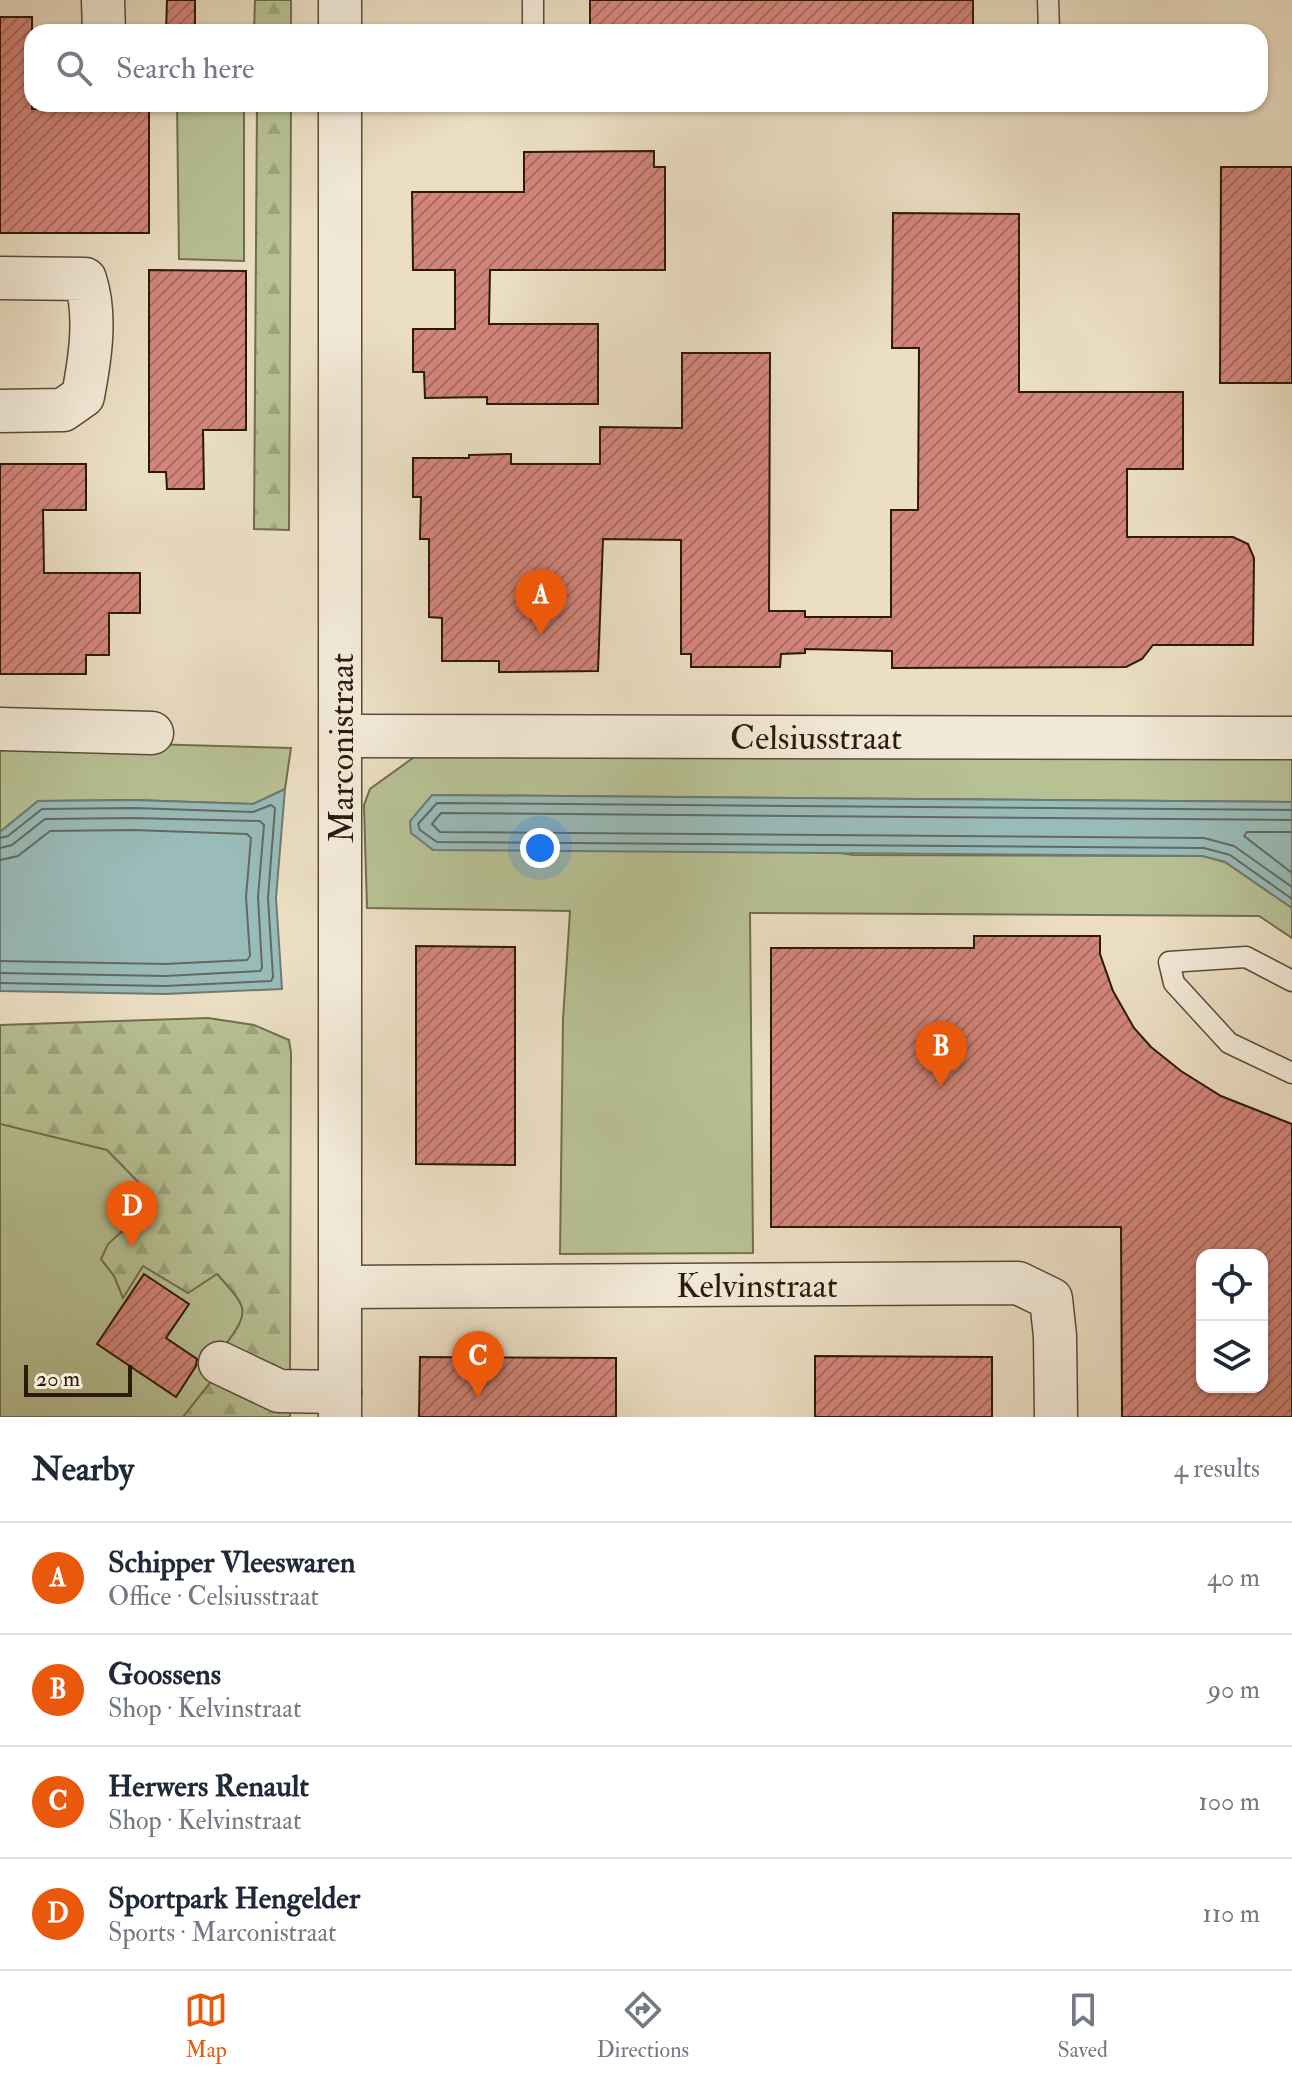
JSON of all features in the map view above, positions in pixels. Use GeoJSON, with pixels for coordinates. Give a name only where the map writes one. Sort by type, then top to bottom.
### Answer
{"type":"FeatureCollection","features":[{"type":"Feature","properties":{"kind":"street"},"geometry":{"type":"LineString","coordinates":[[103,0],[104,24]]}},
{"type":"Feature","properties":{"kind":"street"},"geometry":{"type":"LineString","coordinates":[[340,0],[340,24]]}},
{"type":"Feature","properties":{"kind":"street","name":"Marconistraat"},"geometry":{"type":"LineString","coordinates":[[220,1363],[279,1391],[340,1405],[340,112]]}},
{"type":"Feature","properties":{"kind":"street"},"geometry":{"type":"LineString","coordinates":[[0,278],[85,279],[91,297],[88,368],[83,396],[63,410],[0,411]]}},
{"type":"Feature","properties":{"kind":"street"},"geometry":{"type":"LineString","coordinates":[[0,729],[152,733]]}},
{"type":"Feature","properties":{"kind":"street","name":"Celsiusstraat"},"geometry":{"type":"LineString","coordinates":[[341,736],[1292,738]]}},
{"type":"Feature","properties":{"kind":"street","name":"Kelvinstraat"},"geometry":{"type":"LineString","coordinates":[[341,1287],[1018,1283],[1051,1299],[1055,1336],[1056,1417]]}},
{"type":"Feature","properties":{"kind":"lane"},"geometry":{"type":"LineString","coordinates":[[533,0],[533,24]]}},
{"type":"Feature","properties":{"kind":"lane"},"geometry":{"type":"LineString","coordinates":[[1048,0],[1049,24]]}},
{"type":"Feature","properties":{"kind":"lane"},"geometry":{"type":"LineString","coordinates":[[1292,981],[1246,957],[1169,962],[1174,983],[1229,1043],[1292,1073]]}},
{"type":"Feature","properties":{"kind":"green space"},"geometry":{"type":"Polygon","coordinates":[[[255,0],[291,0],[291,24],[254,24],[255,0]]]}},
{"type":"Feature","properties":{"kind":"green space"},"geometry":{"type":"Polygon","coordinates":[[[177,112],[244,112],[244,261],[179,259],[177,112]]]}},
{"type":"Feature","properties":{"kind":"green space"},"geometry":{"type":"Polygon","coordinates":[[[257,112],[291,112],[289,530],[254,529],[257,112]]]}},
{"type":"Feature","properties":{"kind":"green space"},"geometry":{"type":"Polygon","coordinates":[[[0,740],[291,748],[285,789],[253,804],[38,801],[0,832],[0,740]]]}},
{"type":"Feature","properties":{"kind":"green space"},"geometry":{"type":"Polygon","coordinates":[[[417,755],[1292,757],[1292,802],[432,795],[854,855],[1203,856],[1225,862],[1292,908],[1292,938],[1259,916],[750,913],[753,1253],[560,1254],[563,1019],[570,911],[367,908],[364,805],[370,789],[417,755]]]}},
{"type":"Feature","properties":{"kind":"green space"},"geometry":{"type":"Polygon","coordinates":[[[208,1018],[254,1025],[289,1040],[290,1376],[225,1345],[240,1323],[242,1308],[217,1274],[188,1293],[143,1266],[123,1298],[114,1276],[101,1259],[108,1244],[130,1224],[146,1190],[107,1150],[0,1124],[0,1025],[208,1018]]]}},
{"type":"Feature","properties":{"kind":"green space"},"geometry":{"type":"Polygon","coordinates":[[[257,1065],[269,1417],[0,1417],[0,1077],[257,1065]]]}},
{"type":"Feature","properties":{"kind":"green space"},"geometry":{"type":"Polygon","coordinates":[[[220,1370],[290,1410],[290,1417],[183,1417],[220,1370]]]}},
{"type":"Feature","properties":{"kind":"water"},"geometry":{"type":"Polygon","coordinates":[[[285,789],[276,898],[282,989],[165,994],[0,991],[0,832],[38,801],[253,804],[285,789]]]}},
{"type":"Feature","properties":{"kind":"water"},"geometry":{"type":"Polygon","coordinates":[[[432,795],[1292,802],[1292,908],[1225,862],[1203,856],[433,850],[411,833],[410,821],[432,795]]]}},
{"type":"Feature","properties":{"kind":"building"},"geometry":{"type":"Polygon","coordinates":[[[167,0],[195,0],[195,24],[166,24],[167,0]]]}},
{"type":"Feature","properties":{"kind":"building"},"geometry":{"type":"Polygon","coordinates":[[[590,0],[973,0],[973,24],[590,24],[590,0]]]}},
{"type":"Feature","properties":{"kind":"building"},"geometry":{"type":"Polygon","coordinates":[[[0,17],[32,17],[32,24],[24,24],[24,112],[149,112],[149,233],[0,233],[0,17]]]}},
{"type":"Feature","properties":{"kind":"building"},"geometry":{"type":"Polygon","coordinates":[[[654,151],[654,167],[665,167],[665,270],[490,270],[489,324],[598,324],[598,404],[487,404],[487,397],[425,398],[424,372],[413,372],[413,329],[455,329],[455,270],[413,270],[412,192],[524,192],[524,152],[654,151]]]}},
{"type":"Feature","properties":{"kind":"building"},"geometry":{"type":"Polygon","coordinates":[[[1221,167],[1292,167],[1292,383],[1220,383],[1221,167]]]}},
{"type":"Feature","properties":{"kind":"building"},"geometry":{"type":"Polygon","coordinates":[[[893,213],[1019,214],[1019,392],[1183,392],[1183,469],[1127,469],[1127,537],[1233,537],[1248,544],[1254,558],[1253,645],[1153,645],[1142,659],[1126,667],[892,668],[892,651],[805,649],[805,653],[781,654],[780,667],[691,667],[691,654],[681,654],[681,540],[603,539],[598,671],[499,672],[499,661],[442,661],[442,618],[429,617],[429,539],[420,539],[421,497],[413,497],[413,458],[511,454],[511,464],[600,464],[600,427],[682,428],[682,353],[770,353],[769,611],[805,611],[805,617],[891,617],[891,510],[918,510],[919,348],[892,348],[893,213]]]}},
{"type":"Feature","properties":{"kind":"building"},"geometry":{"type":"Polygon","coordinates":[[[149,270],[246,271],[246,430],[203,430],[204,489],[167,489],[166,472],[149,472],[149,270]]]}},
{"type":"Feature","properties":{"kind":"building"},"geometry":{"type":"Polygon","coordinates":[[[0,464],[86,464],[86,510],[43,510],[44,573],[140,573],[140,613],[109,613],[109,655],[86,655],[86,674],[0,674],[0,464]]]}},
{"type":"Feature","properties":{"kind":"building"},"geometry":{"type":"Polygon","coordinates":[[[974,936],[1100,936],[1100,954],[1113,991],[1134,1028],[1151,1047],[1181,1071],[1221,1096],[1292,1124],[1292,1417],[1122,1417],[1121,1227],[771,1227],[771,948],[974,948],[974,936]]]}},
{"type":"Feature","properties":{"kind":"building"},"geometry":{"type":"Polygon","coordinates":[[[416,946],[515,947],[515,1165],[416,1164],[416,946]]]}},
{"type":"Feature","properties":{"kind":"building"},"geometry":{"type":"Polygon","coordinates":[[[144,1274],[189,1304],[166,1338],[197,1359],[196,1366],[176,1397],[97,1344],[144,1274]]]}},
{"type":"Feature","properties":{"kind":"building"},"geometry":{"type":"Polygon","coordinates":[[[815,1356],[992,1357],[992,1417],[815,1417],[815,1356]]]}},
{"type":"Feature","properties":{"kind":"building"},"geometry":{"type":"Polygon","coordinates":[[[420,1357],[616,1358],[616,1417],[419,1417],[420,1357]]]}},
{"type":"Feature","properties":{"kind":"place","name":"Schipper Vleeswaren"},"geometry":{"type":"Point","coordinates":[541,635]}},
{"type":"Feature","properties":{"kind":"place","name":"Goossens"},"geometry":{"type":"Point","coordinates":[941,1087]}},
{"type":"Feature","properties":{"kind":"place","name":"Sportpark Hengelder"},"geometry":{"type":"Point","coordinates":[132,1247]}},
{"type":"Feature","properties":{"kind":"place","name":"Herwers Renault"},"geometry":{"type":"Point","coordinates":[478,1397]}}]}
